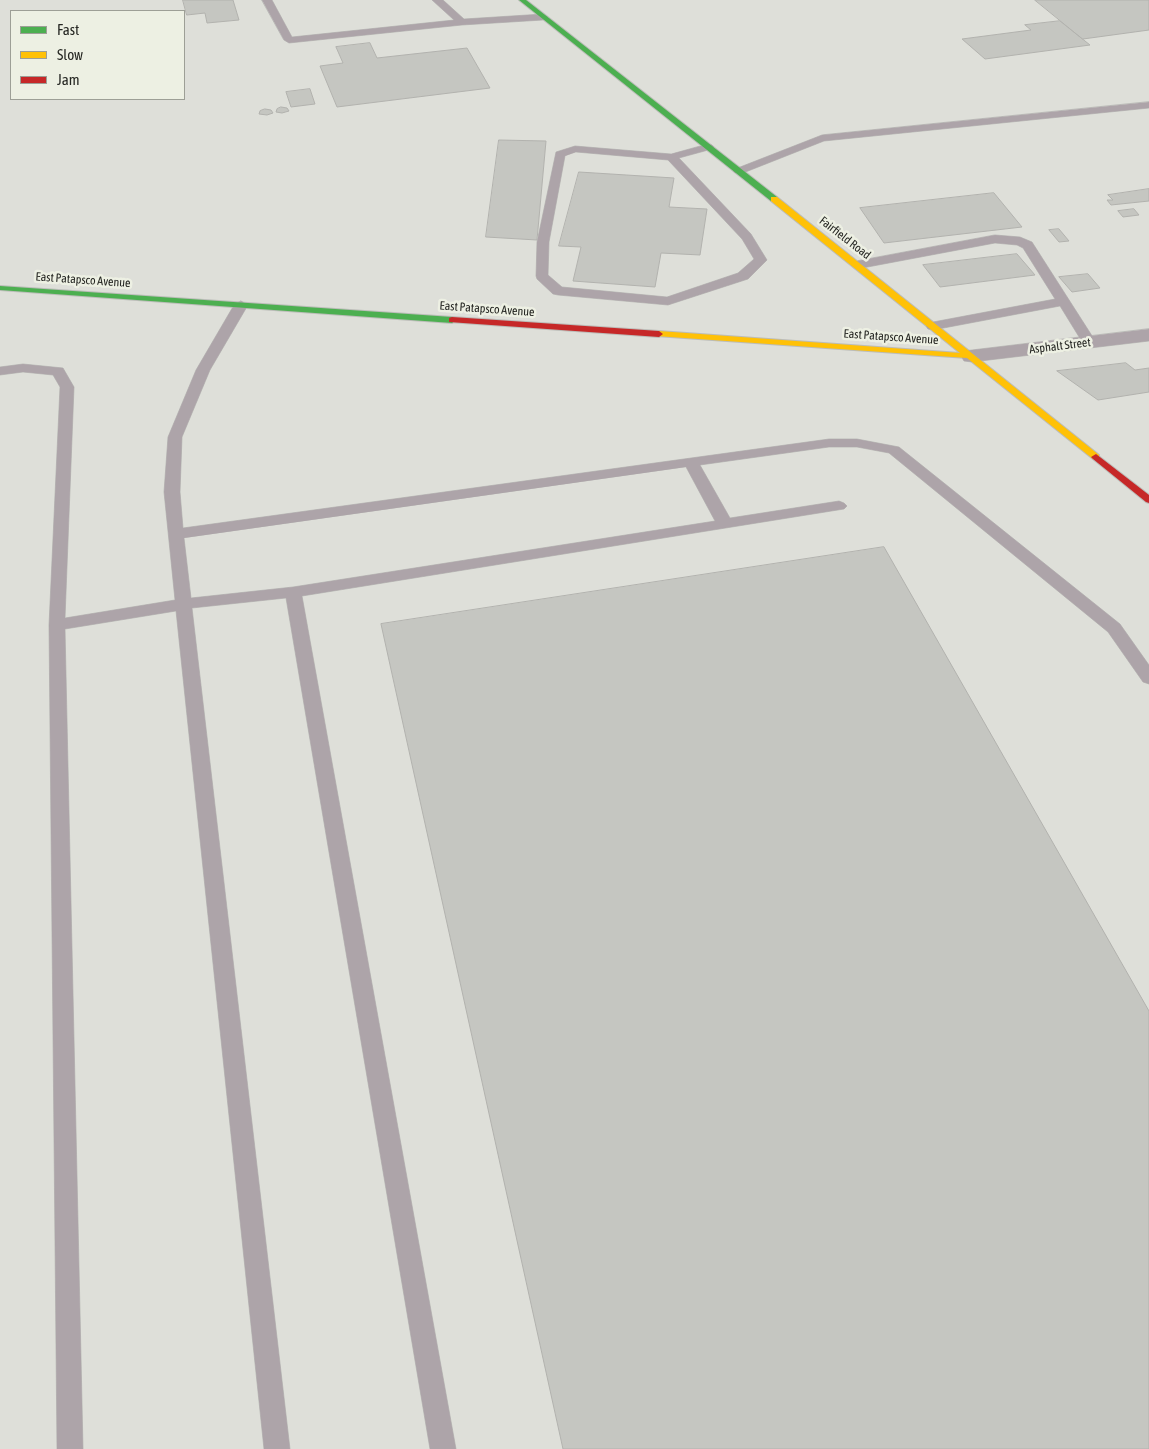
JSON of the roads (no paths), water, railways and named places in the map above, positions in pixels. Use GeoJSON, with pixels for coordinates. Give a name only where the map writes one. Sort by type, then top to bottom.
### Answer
{"type":"FeatureCollection","features":[{"type":"Feature","properties":{"kind":"street","name":"Fairfield Road"},"geometry":{"type":"LineString","coordinates":[[522,0],[972,356],[1149,500]]}},
{"type":"Feature","properties":{"kind":"street","name":"East Patapsco Avenue"},"geometry":{"type":"LineString","coordinates":[[0,288],[972,356]]}},
{"type":"Feature","properties":{"kind":"street","name":"Asphalt Street"},"geometry":{"type":"LineString","coordinates":[[972,356],[1149,335]]}},
{"type":"Feature","properties":{"kind":"lane"},"geometry":{"type":"LineString","coordinates":[[267,0],[289,40],[462,22],[543,17]]}},
{"type":"Feature","properties":{"kind":"lane"},"geometry":{"type":"LineString","coordinates":[[437,0],[462,22]]}},
{"type":"Feature","properties":{"kind":"lane"},"geometry":{"type":"LineString","coordinates":[[738,172],[822,138],[1149,105]]}},
{"type":"Feature","properties":{"kind":"lane"},"geometry":{"type":"LineString","coordinates":[[671,157],[747,237],[762,260],[743,276],[668,301],[558,291],[542,276],[542,242],[560,154],[575,149],[671,157],[708,148]]}},
{"type":"Feature","properties":{"kind":"lane"},"geometry":{"type":"LineString","coordinates":[[857,266],[994,239],[1020,241],[1028,245],[1089,342]]}},
{"type":"Feature","properties":{"kind":"lane"},"geometry":{"type":"LineString","coordinates":[[933,326],[1064,301]]}},
{"type":"Feature","properties":{"kind":"lane"},"geometry":{"type":"LineString","coordinates":[[241,305],[203,370],[175,437],[172,492],[277,1449]]}},
{"type":"Feature","properties":{"kind":"lane"},"geometry":{"type":"LineString","coordinates":[[0,371],[23,368],[58,371],[67,387],[57,625],[70,1449]]}},
{"type":"Feature","properties":{"kind":"lane"},"geometry":{"type":"LineString","coordinates":[[176,534],[829,444],[857,444],[894,450],[1114,628],[1149,678]]}},
{"type":"Feature","properties":{"kind":"lane"},"geometry":{"type":"LineString","coordinates":[[692,464],[725,524]]}},
{"type":"Feature","properties":{"kind":"lane"},"geometry":{"type":"LineString","coordinates":[[57,625],[184,604],[294,592],[839,506]]}},
{"type":"Feature","properties":{"kind":"lane"},"geometry":{"type":"LineString","coordinates":[[294,592],[443,1449]]}}]}
